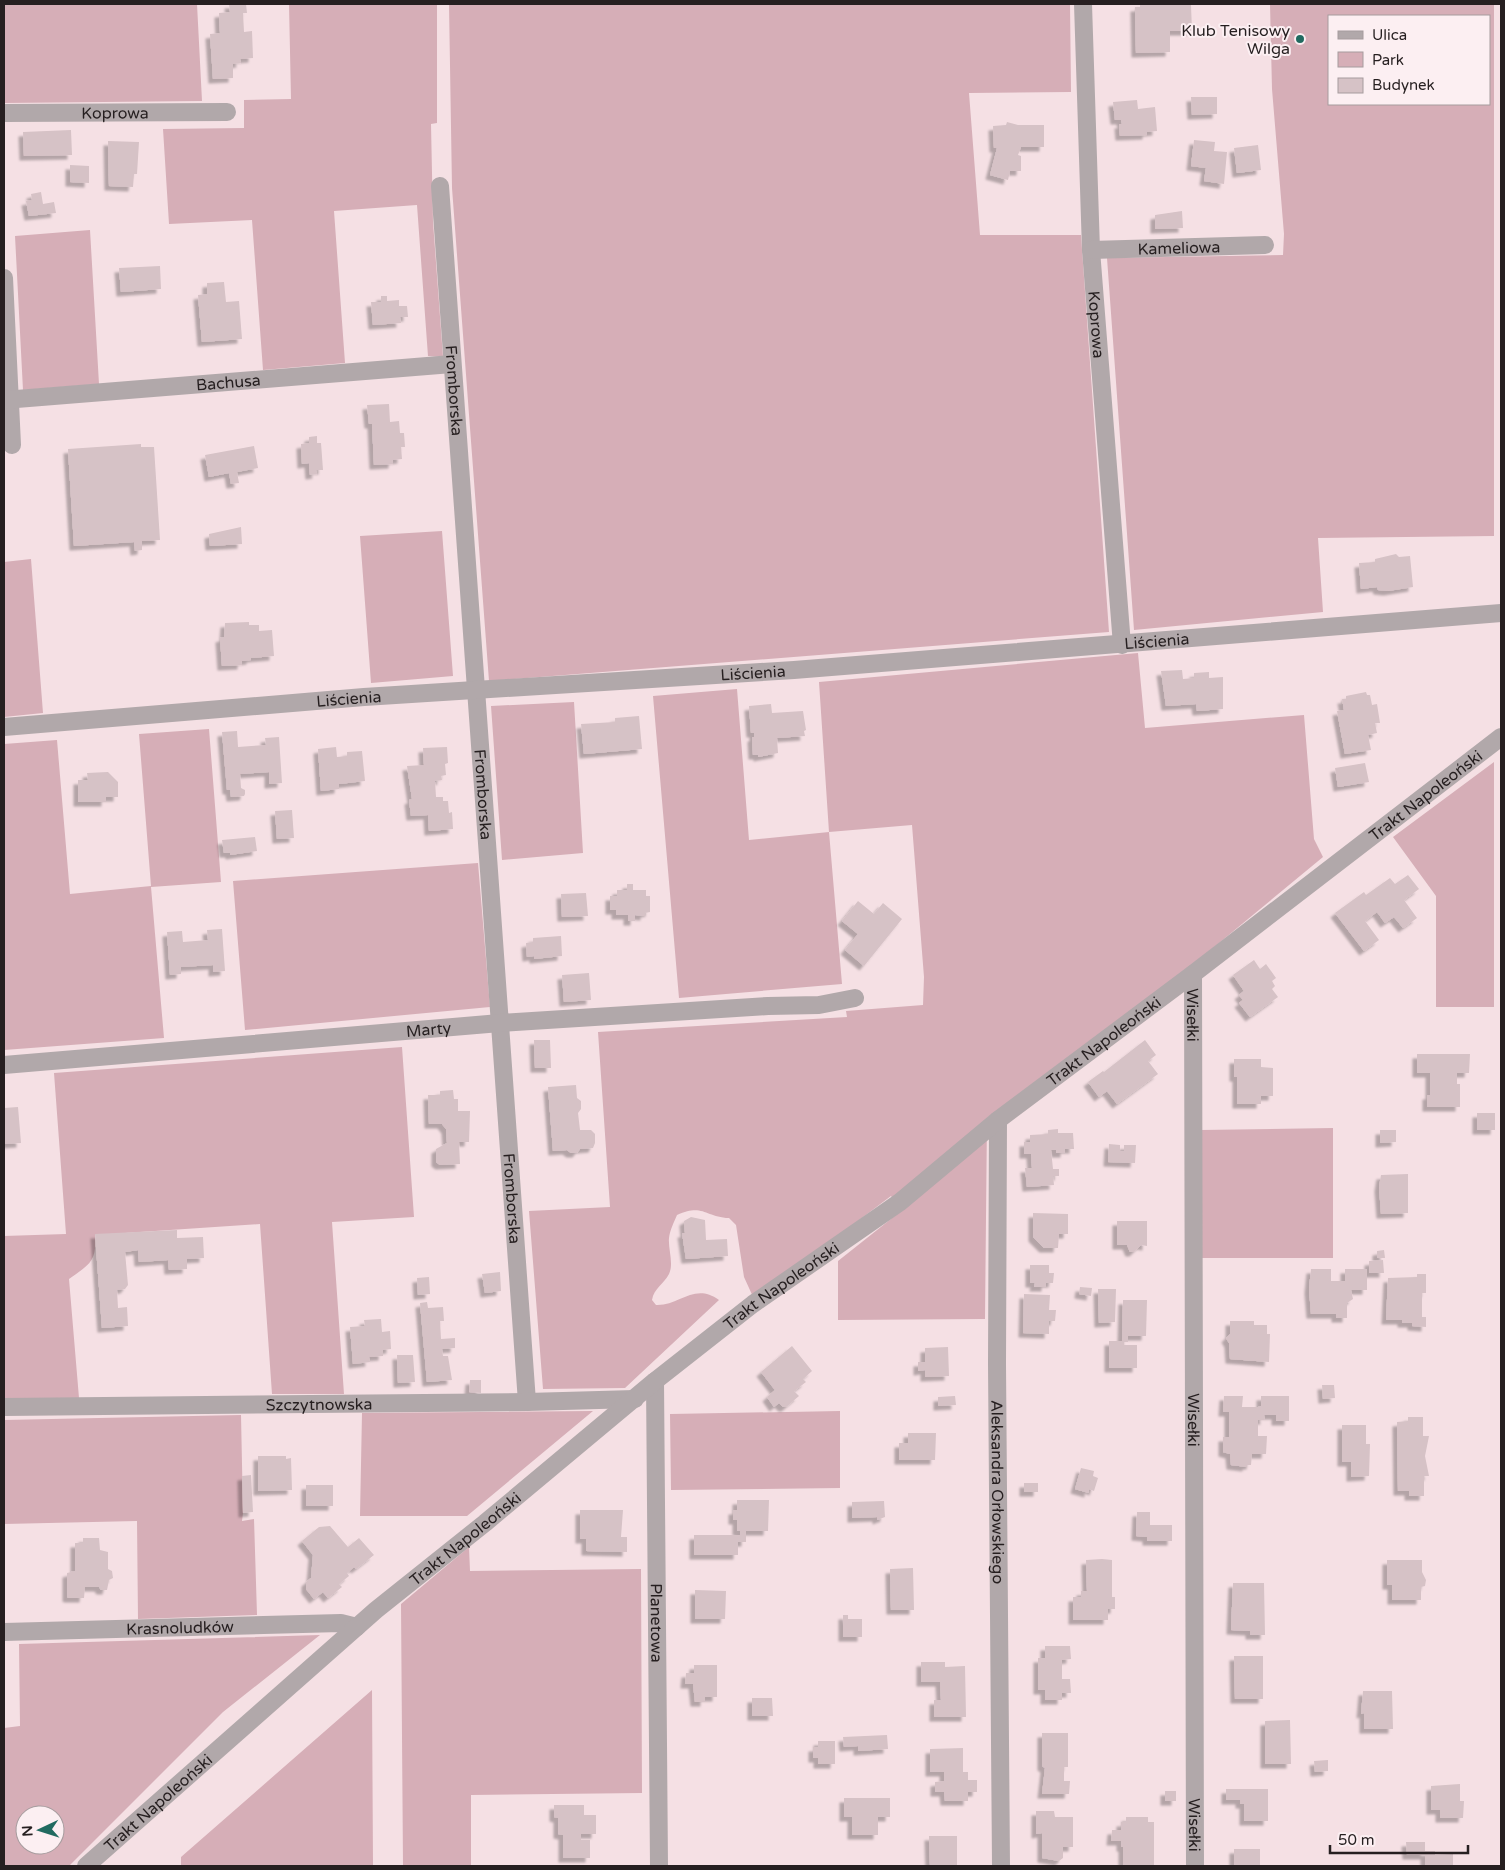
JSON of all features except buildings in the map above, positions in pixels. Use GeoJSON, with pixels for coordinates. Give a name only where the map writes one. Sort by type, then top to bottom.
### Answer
{"type":"FeatureCollection","features":[{"type":"Feature","properties":{"kind":"street","name":"Koprowa"},"geometry":{"type":"LineString","coordinates":[[1083,4],[1091,250],[1122,644]]}},
{"type":"Feature","properties":{"kind":"street","name":"Koprowa"},"geometry":{"type":"LineString","coordinates":[[4,113],[227,112]]}},
{"type":"Feature","properties":{"kind":"street","name":"Fromborska"},"geometry":{"type":"LineString","coordinates":[[440,186],[527,1402]]}},
{"type":"Feature","properties":{"kind":"street","name":"Kameliowa"},"geometry":{"type":"LineString","coordinates":[[1091,250],[1265,244]]}},
{"type":"Feature","properties":{"kind":"street"},"geometry":{"type":"LineString","coordinates":[[4,278],[7,400],[12,445]]}},
{"type":"Feature","properties":{"kind":"street","name":"Bachusa"},"geometry":{"type":"LineString","coordinates":[[7,400],[452,364]]}},
{"type":"Feature","properties":{"kind":"street","name":"Liścienia"},"geometry":{"type":"LineString","coordinates":[[4,727],[475,689],[794,670],[1501,613]]}},
{"type":"Feature","properties":{"kind":"street","name":"Trakt Napoleoński"},"geometry":{"type":"LineString","coordinates":[[86,1866],[357,1627],[655,1381],[753,1304],[900,1202],[998,1120],[1193,974],[1501,737]]}},
{"type":"Feature","properties":{"kind":"street","name":"Wisełki"},"geometry":{"type":"LineString","coordinates":[[1193,974],[1195,1866]]}},
{"type":"Feature","properties":{"kind":"street","name":"Marty"},"geometry":{"type":"LineString","coordinates":[[4,1066],[500,1023],[768,1006],[819,1005],[855,998]]}},
{"type":"Feature","properties":{"kind":"street","name":"Aleksandra Orłowskiego"},"geometry":{"type":"LineString","coordinates":[[998,1120],[1002,1866]]}},
{"type":"Feature","properties":{"kind":"street","name":"Planetowa"},"geometry":{"type":"LineString","coordinates":[[655,1381],[659,1866]]}},
{"type":"Feature","properties":{"kind":"street","name":"Szczytnowska"},"geometry":{"type":"LineString","coordinates":[[4,1407],[527,1402],[635,1399]]}},
{"type":"Feature","properties":{"kind":"street","name":"Krasnoludków"},"geometry":{"type":"LineString","coordinates":[[4,1632],[341,1623],[357,1627]]}},
{"type":"Feature","properties":{"kind":"green space"},"geometry":{"type":"Polygon","coordinates":[[[4,4],[197,4],[202,101],[4,103],[4,4]]]}},
{"type":"Feature","properties":{"kind":"green space"},"geometry":{"type":"Polygon","coordinates":[[[289,4],[437,4],[437,123],[431,124],[433,222],[443,357],[428,356],[417,205],[334,211],[345,363],[263,370],[252,220],[169,224],[163,129],[244,128],[244,100],[291,99],[289,4]]]}},
{"type":"Feature","properties":{"kind":"green space"},"geometry":{"type":"Polygon","coordinates":[[[449,4],[1070,4],[1071,92],[969,93],[980,235],[1081,235],[1109,632],[489,681],[452,188],[449,4]]]}},
{"type":"Feature","properties":{"kind":"green space"},"geometry":{"type":"Polygon","coordinates":[[[1270,4],[1494,4],[1494,536],[1318,538],[1323,612],[1134,630],[1107,258],[1283,255],[1284,234],[1272,89],[1270,4]]]}},
{"type":"Feature","properties":{"kind":"green space"},"geometry":{"type":"Polygon","coordinates":[[[90,230],[99,384],[23,390],[15,236],[90,230]]]}},
{"type":"Feature","properties":{"kind":"green space"},"geometry":{"type":"Polygon","coordinates":[[[442,531],[453,676],[371,683],[360,536],[442,531]]]}},
{"type":"Feature","properties":{"kind":"green space"},"geometry":{"type":"Polygon","coordinates":[[[31,559],[43,713],[4,717],[4,562],[31,559]]]}},
{"type":"Feature","properties":{"kind":"green space"},"geometry":{"type":"Polygon","coordinates":[[[1138,653],[1145,728],[1304,715],[1314,839],[1323,857],[1202,957],[987,1118],[985,1319],[838,1320],[838,1261],[901,1211],[891,1196],[754,1299],[744,1277],[736,1225],[729,1218],[693,1210],[677,1215],[669,1238],[671,1261],[669,1274],[655,1292],[652,1300],[656,1305],[665,1304],[702,1293],[719,1300],[625,1388],[543,1389],[529,1211],[610,1207],[598,1032],[847,1017],[846,1011],[923,1005],[924,977],[912,825],[829,832],[819,682],[1138,653]]]}},
{"type":"Feature","properties":{"kind":"green space"},"geometry":{"type":"Polygon","coordinates":[[[737,689],[749,840],[829,832],[842,984],[679,998],[653,696],[737,689]]]}},
{"type":"Feature","properties":{"kind":"green space"},"geometry":{"type":"Polygon","coordinates":[[[574,702],[583,853],[502,860],[491,706],[574,702]]]}},
{"type":"Feature","properties":{"kind":"green space"},"geometry":{"type":"Polygon","coordinates":[[[209,729],[221,882],[151,887],[164,1038],[4,1050],[4,744],[57,740],[70,894],[151,886],[139,734],[209,729]]]}},
{"type":"Feature","properties":{"kind":"green space"},"geometry":{"type":"Polygon","coordinates":[[[1494,762],[1494,1007],[1436,1007],[1436,896],[1393,837],[1494,762]]]}},
{"type":"Feature","properties":{"kind":"green space"},"geometry":{"type":"Polygon","coordinates":[[[478,863],[490,1007],[245,1030],[233,881],[478,863]]]}},
{"type":"Feature","properties":{"kind":"green space"},"geometry":{"type":"Polygon","coordinates":[[[402,1047],[414,1217],[332,1222],[344,1394],[272,1394],[260,1224],[95,1235],[95,1251],[91,1261],[69,1279],[79,1398],[4,1399],[4,1236],[66,1234],[54,1073],[402,1047]]]}},
{"type":"Feature","properties":{"kind":"green space"},"geometry":{"type":"Polygon","coordinates":[[[1333,1128],[1333,1258],[1202,1258],[1201,1130],[1333,1128]]]}},
{"type":"Feature","properties":{"kind":"green space"},"geometry":{"type":"Polygon","coordinates":[[[593,1411],[467,1516],[360,1516],[362,1413],[593,1411]]]}},
{"type":"Feature","properties":{"kind":"green space"},"geometry":{"type":"Polygon","coordinates":[[[840,1411],[840,1488],[671,1490],[670,1414],[840,1411]]]}},
{"type":"Feature","properties":{"kind":"green space"},"geometry":{"type":"Polygon","coordinates":[[[241,1415],[242,1521],[254,1519],[257,1615],[138,1619],[137,1521],[4,1524],[4,1420],[241,1415]]]}},
{"type":"Feature","properties":{"kind":"green space"},"geometry":{"type":"Polygon","coordinates":[[[469,1547],[470,1571],[641,1569],[642,1793],[471,1795],[471,1866],[403,1866],[401,1604],[469,1547]]]}},
{"type":"Feature","properties":{"kind":"green space"},"geometry":{"type":"Polygon","coordinates":[[[320,1635],[223,1712],[69,1866],[4,1866],[4,1728],[20,1726],[19,1644],[320,1635]]]}},
{"type":"Feature","properties":{"kind":"green space"},"geometry":{"type":"Polygon","coordinates":[[[372,1690],[373,1866],[181,1866],[181,1857],[372,1690]]]}},
{"type":"Feature","properties":{"kind":"place","name":"Klub Tenisowy Wilga"},"geometry":{"type":"Point","coordinates":[1300,39]}}]}
